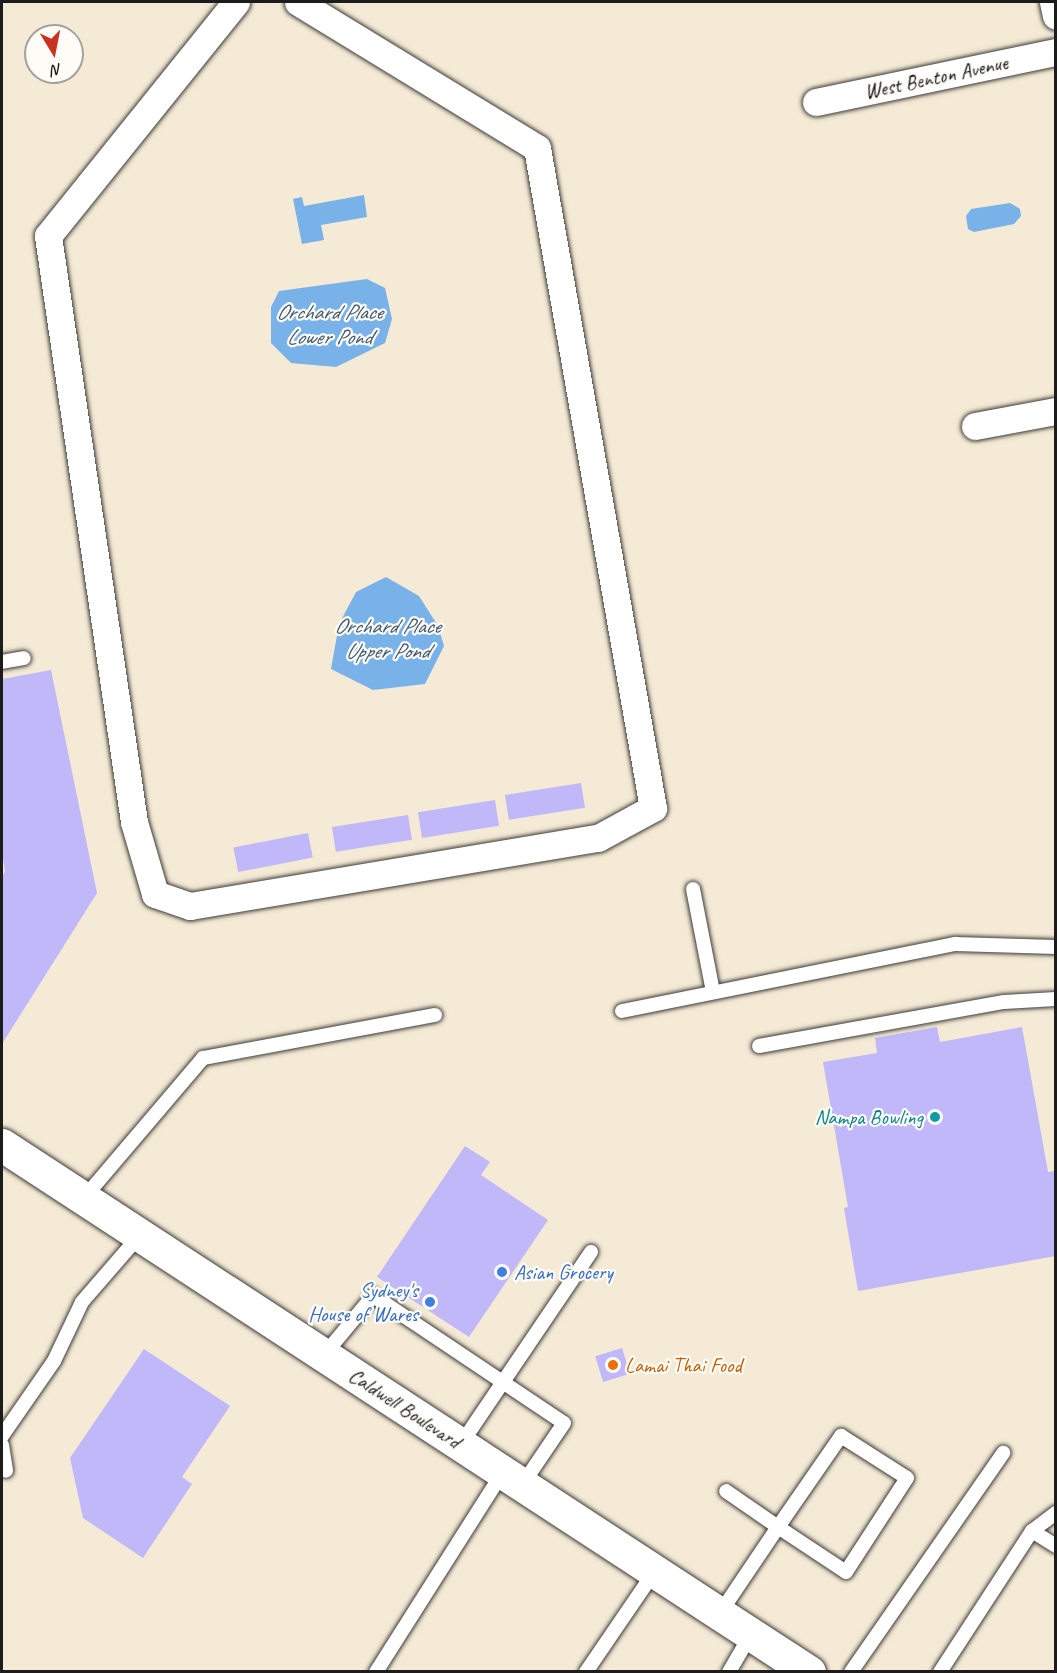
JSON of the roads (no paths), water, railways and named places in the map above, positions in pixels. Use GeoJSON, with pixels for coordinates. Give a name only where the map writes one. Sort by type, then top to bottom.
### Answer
{"type":"FeatureCollection","features":[{"type":"Feature","properties":{"kind":"main road","name":"Caldwell Boulevard"},"geometry":{"type":"LineString","coordinates":[[2,1145],[809,1671]]}},
{"type":"Feature","properties":{"kind":"street"},"geometry":{"type":"LineString","coordinates":[[236,2],[48,236],[134,822],[155,894],[190,906],[598,838],[653,808],[537,148],[298,2]]}},
{"type":"Feature","properties":{"kind":"street"},"geometry":{"type":"LineString","coordinates":[[1053,2],[1056,16]]}},
{"type":"Feature","properties":{"kind":"street","name":"West Benton Avenue"},"geometry":{"type":"LineString","coordinates":[[816,102],[1056,52]]}},
{"type":"Feature","properties":{"kind":"street"},"geometry":{"type":"LineString","coordinates":[[975,426],[1056,411]]}},
{"type":"Feature","properties":{"kind":"lane"},"geometry":{"type":"LineString","coordinates":[[2,662],[24,658]]}},
{"type":"Feature","properties":{"kind":"lane"},"geometry":{"type":"LineString","coordinates":[[693,889],[713,992]]}},
{"type":"Feature","properties":{"kind":"lane"},"geometry":{"type":"LineString","coordinates":[[622,1011],[955,944],[1056,947]]}},
{"type":"Feature","properties":{"kind":"lane"},"geometry":{"type":"LineString","coordinates":[[759,1046],[1004,1002],[1056,999]]}},
{"type":"Feature","properties":{"kind":"lane"},"geometry":{"type":"LineString","coordinates":[[84,1198],[203,1058],[435,1015]]}},
{"type":"Feature","properties":{"kind":"lane"},"geometry":{"type":"LineString","coordinates":[[2,1436],[54,1361],[82,1302],[140,1235]]}},
{"type":"Feature","properties":{"kind":"lane"},"geometry":{"type":"LineString","coordinates":[[461,1444],[591,1252]]}},
{"type":"Feature","properties":{"kind":"lane"},"geometry":{"type":"LineString","coordinates":[[324,1355],[373,1296],[564,1423],[513,1478],[376,1671]]}},
{"type":"Feature","properties":{"kind":"lane"},"geometry":{"type":"LineString","coordinates":[[720,1613],[778,1527],[841,1436],[907,1478],[846,1572],[778,1527],[726,1491]]}},
{"type":"Feature","properties":{"kind":"lane"},"geometry":{"type":"LineString","coordinates":[[2,1445],[6,1471]]}},
{"type":"Feature","properties":{"kind":"lane"},"geometry":{"type":"LineString","coordinates":[[851,1671],[1003,1453]]}},
{"type":"Feature","properties":{"kind":"lane"},"geometry":{"type":"LineString","coordinates":[[940,1671],[1032,1531],[1056,1513]]}},
{"type":"Feature","properties":{"kind":"lane"},"geometry":{"type":"LineString","coordinates":[[1032,1531],[1056,1546]]}},
{"type":"Feature","properties":{"kind":"lane"},"geometry":{"type":"LineString","coordinates":[[586,1671],[655,1571]]}},
{"type":"Feature","properties":{"kind":"lane"},"geometry":{"type":"LineString","coordinates":[[729,1671],[751,1634]]}},
{"type":"Feature","properties":{"kind":"water"},"geometry":{"type":"Polygon","coordinates":[[[364,195],[367,217],[321,225],[324,240],[302,244],[293,199],[302,197],[304,206],[364,195]]]}},
{"type":"Feature","properties":{"kind":"water"},"geometry":{"type":"Polygon","coordinates":[[[1010,203],[1020,209],[1021,216],[1014,224],[974,232],[968,229],[966,216],[971,209],[1010,203]]]}},
{"type":"Feature","properties":{"kind":"water","name":"Orchard Place Lower Pond"},"geometry":{"type":"Polygon","coordinates":[[[367,279],[385,288],[392,319],[385,343],[336,367],[291,363],[271,343],[271,307],[279,291],[367,279]]]}},
{"type":"Feature","properties":{"kind":"water","name":"Orchard Place Upper Pond"},"geometry":{"type":"Polygon","coordinates":[[[386,577],[419,596],[438,626],[444,646],[425,684],[373,690],[331,669],[339,624],[356,592],[386,577]]]}},
{"type":"Feature","properties":{"kind":"place","name":"Nampa Bowling"},"geometry":{"type":"Point","coordinates":[935,1117]}},
{"type":"Feature","properties":{"kind":"place","name":"Asian Grocery"},"geometry":{"type":"Point","coordinates":[502,1272]}},
{"type":"Feature","properties":{"kind":"place","name":"Sydney's House of Wares"},"geometry":{"type":"Point","coordinates":[430,1302]}},
{"type":"Feature","properties":{"kind":"place","name":"Lamai Thai Food"},"geometry":{"type":"Point","coordinates":[613,1365]}}]}
